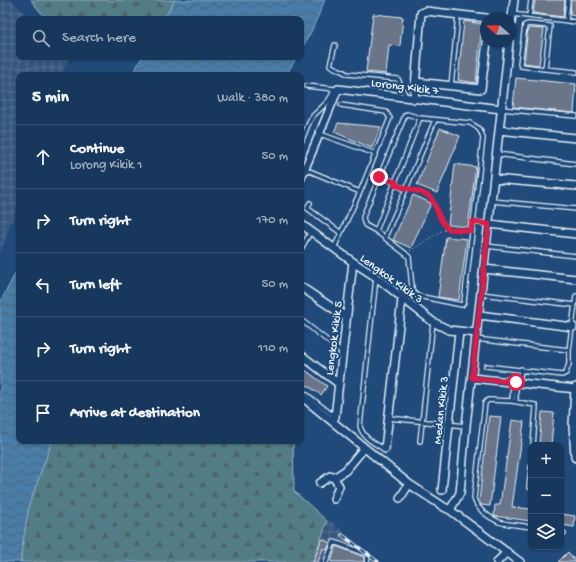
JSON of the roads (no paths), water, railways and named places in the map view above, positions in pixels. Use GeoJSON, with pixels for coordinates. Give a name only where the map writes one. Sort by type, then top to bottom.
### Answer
{"type":"FeatureCollection","features":[{"type":"Feature","properties":{"kind":"street"},"geometry":{"type":"LineString","coordinates":[[512,12],[514,0]]}},
{"type":"Feature","properties":{"kind":"street"},"geometry":{"type":"LineString","coordinates":[[414,99],[421,13],[426,11],[480,17]]}},
{"type":"Feature","properties":{"kind":"street"},"geometry":{"type":"LineString","coordinates":[[416,82],[481,89],[486,48]]}},
{"type":"Feature","properties":{"kind":"street"},"geometry":{"type":"LineString","coordinates":[[450,510],[460,493],[466,426],[508,48]]}},
{"type":"Feature","properties":{"kind":"street"},"geometry":{"type":"LineString","coordinates":[[305,169],[320,134],[336,89]]}},
{"type":"Feature","properties":{"kind":"street","name":"Lorong Kikik 7"},"geometry":{"type":"LineString","coordinates":[[336,89],[502,109]]}},
{"type":"Feature","properties":{"kind":"street"},"geometry":{"type":"LineString","coordinates":[[499,130],[576,138]]}},
{"type":"Feature","properties":{"kind":"street"},"geometry":{"type":"LineString","coordinates":[[494,179],[576,186]]}},
{"type":"Feature","properties":{"kind":"street"},"geometry":{"type":"LineString","coordinates":[[489,224],[576,234]]}},
{"type":"Feature","properties":{"kind":"street","name":"Lengkok Kikik 3"},"geometry":{"type":"LineString","coordinates":[[304,226],[376,277],[433,322],[449,330],[476,336]]}},
{"type":"Feature","properties":{"kind":"street","name":"Lengkok Kikik 5"},"geometry":{"type":"LineString","coordinates":[[335,416],[353,262]]}},
{"type":"Feature","properties":{"kind":"street"},"geometry":{"type":"LineString","coordinates":[[484,269],[576,279]]}},
{"type":"Feature","properties":{"kind":"street"},"geometry":{"type":"LineString","coordinates":[[304,290],[346,317]]}},
{"type":"Feature","properties":{"kind":"street"},"geometry":{"type":"LineString","coordinates":[[385,449],[402,299]]}},
{"type":"Feature","properties":{"kind":"street"},"geometry":{"type":"LineString","coordinates":[[479,316],[573,327]]}},
{"type":"Feature","properties":{"kind":"street","name":"Medan Kikik 3"},"geometry":{"type":"LineString","coordinates":[[442,490],[459,332]]}},
{"type":"Feature","properties":{"kind":"street"},"geometry":{"type":"LineString","coordinates":[[304,357],[339,384]]}},
{"type":"Feature","properties":{"kind":"street"},"geometry":{"type":"LineString","coordinates":[[472,378],[576,389],[574,425],[576,457]]}},
{"type":"Feature","properties":{"kind":"street"},"geometry":{"type":"LineString","coordinates":[[304,398],[408,484],[450,510],[520,562]]}},
{"type":"Feature","properties":{"kind":"street"},"geometry":{"type":"LineString","coordinates":[[320,483],[330,476],[334,478],[346,470],[364,448]]}},
{"type":"Feature","properties":{"kind":"street"},"geometry":{"type":"LineString","coordinates":[[334,478],[339,486],[334,499]]}},
{"type":"Feature","properties":{"kind":"street"},"geometry":{"type":"LineString","coordinates":[[400,498],[408,484]]}},
{"type":"Feature","properties":{"kind":"street"},"geometry":{"type":"LineString","coordinates":[[498,562],[507,552]]}},
{"type":"Feature","properties":{"kind":"lane"},"geometry":{"type":"LineString","coordinates":[[530,16],[531,0]]}},
{"type":"Feature","properties":{"kind":"lane"},"geometry":{"type":"LineString","coordinates":[[566,21],[568,0]]}},
{"type":"Feature","properties":{"kind":"lane"},"geometry":{"type":"LineString","coordinates":[[516,14],[576,22]]}},
{"type":"Feature","properties":{"kind":"lane"},"geometry":{"type":"LineString","coordinates":[[451,86],[458,15]]}},
{"type":"Feature","properties":{"kind":"lane"},"geometry":{"type":"LineString","coordinates":[[545,69],[550,26],[525,25],[521,66],[545,69],[576,72]]}},
{"type":"Feature","properties":{"kind":"lane"},"geometry":{"type":"LineString","coordinates":[[335,45],[330,61],[330,65],[332,67],[342,70],[347,74],[398,79],[406,98]]}},
{"type":"Feature","properties":{"kind":"lane","name":"Lorong Kikik 7"},"geometry":{"type":"LineString","coordinates":[[306,86],[336,89]]}},
{"type":"Feature","properties":{"kind":"lane"},"geometry":{"type":"LineString","coordinates":[[304,135],[314,116],[329,101],[336,89]]}},
{"type":"Feature","properties":{"kind":"lane"},"geometry":{"type":"LineString","coordinates":[[334,248],[360,192],[390,118],[386,112],[341,105]]}},
{"type":"Feature","properties":{"kind":"lane"},"geometry":{"type":"LineString","coordinates":[[502,109],[576,116]]}},
{"type":"Feature","properties":{"kind":"lane"},"geometry":{"type":"LineString","coordinates":[[407,114],[435,120],[470,123],[482,133],[464,302],[462,305],[418,296],[415,294],[412,288],[409,257],[376,230],[365,224],[363,218],[405,115],[407,114]]}},
{"type":"Feature","properties":{"kind":"lane"},"geometry":{"type":"LineString","coordinates":[[376,230],[420,118]]}},
{"type":"Feature","properties":{"kind":"lane"},"geometry":{"type":"LineString","coordinates":[[385,237],[435,120]]}},
{"type":"Feature","properties":{"kind":"lane"},"geometry":{"type":"LineString","coordinates":[[320,134],[376,154]]}},
{"type":"Feature","properties":{"kind":"lane"},"geometry":{"type":"LineString","coordinates":[[496,154],[576,164]]}},
{"type":"Feature","properties":{"kind":"lane"},"geometry":{"type":"LineString","coordinates":[[305,169],[360,192]]}},
{"type":"Feature","properties":{"kind":"lane"},"geometry":{"type":"LineString","coordinates":[[379,177],[406,189]]}},
{"type":"Feature","properties":{"kind":"lane"},"geometry":{"type":"LineString","coordinates":[[491,201],[576,209]]}},
{"type":"Feature","properties":{"kind":"lane"},"geometry":{"type":"LineString","coordinates":[[310,203],[307,208],[342,233]]}},
{"type":"Feature","properties":{"kind":"lane"},"geometry":{"type":"LineString","coordinates":[[472,222],[489,224]]}},
{"type":"Feature","properties":{"kind":"lane"},"geometry":{"type":"LineString","coordinates":[[304,244],[311,231]]}},
{"type":"Feature","properties":{"kind":"lane"},"geometry":{"type":"LineString","coordinates":[[486,246],[576,256]]}},
{"type":"Feature","properties":{"kind":"lane"},"geometry":{"type":"LineString","coordinates":[[376,277],[360,426],[362,432],[369,440],[385,449]]}},
{"type":"Feature","properties":{"kind":"lane"},"geometry":{"type":"LineString","coordinates":[[481,294],[575,304]]}},
{"type":"Feature","properties":{"kind":"lane"},"geometry":{"type":"LineString","coordinates":[[486,366],[562,375],[566,373],[569,364],[569,350],[576,296]]}},
{"type":"Feature","properties":{"kind":"lane"},"geometry":{"type":"LineString","coordinates":[[304,322],[342,352]]}},
{"type":"Feature","properties":{"kind":"lane"},"geometry":{"type":"LineString","coordinates":[[420,441],[433,322]]}},
{"type":"Feature","properties":{"kind":"lane"},"geometry":{"type":"LineString","coordinates":[[476,336],[569,350]]}},
{"type":"Feature","properties":{"kind":"lane"},"geometry":{"type":"LineString","coordinates":[[514,401],[516,382],[521,370]]}},
{"type":"Feature","properties":{"kind":"lane"},"geometry":{"type":"LineString","coordinates":[[304,392],[335,416]]}},
{"type":"Feature","properties":{"kind":"lane"},"geometry":{"type":"LineString","coordinates":[[528,527],[500,522],[479,508],[474,498],[485,403],[489,399],[533,404],[536,407],[533,442]]}},
{"type":"Feature","properties":{"kind":"lane"},"geometry":{"type":"LineString","coordinates":[[388,418],[466,426]]}},
{"type":"Feature","properties":{"kind":"lane"},"geometry":{"type":"LineString","coordinates":[[326,562],[334,542],[367,554],[367,562]]}},
{"type":"Feature","properties":{"kind":"water"},"geometry":{"type":"Polygon","coordinates":[[[175,0],[325,0],[304,45],[304,16],[166,16],[175,0]]]}},
{"type":"Feature","properties":{"kind":"water"},"geometry":{"type":"Polygon","coordinates":[[[140,60],[295,60],[288,72],[134,72],[140,60]]]}},
{"type":"Feature","properties":{"kind":"water"},"geometry":{"type":"Polygon","coordinates":[[[16,272],[16,444],[51,444],[29,505],[21,562],[0,562],[0,303],[16,272]]]}},
{"type":"Feature","properties":{"kind":"railway"},"geometry":{"type":"LineString","coordinates":[[342,535],[378,562]]}}]}
